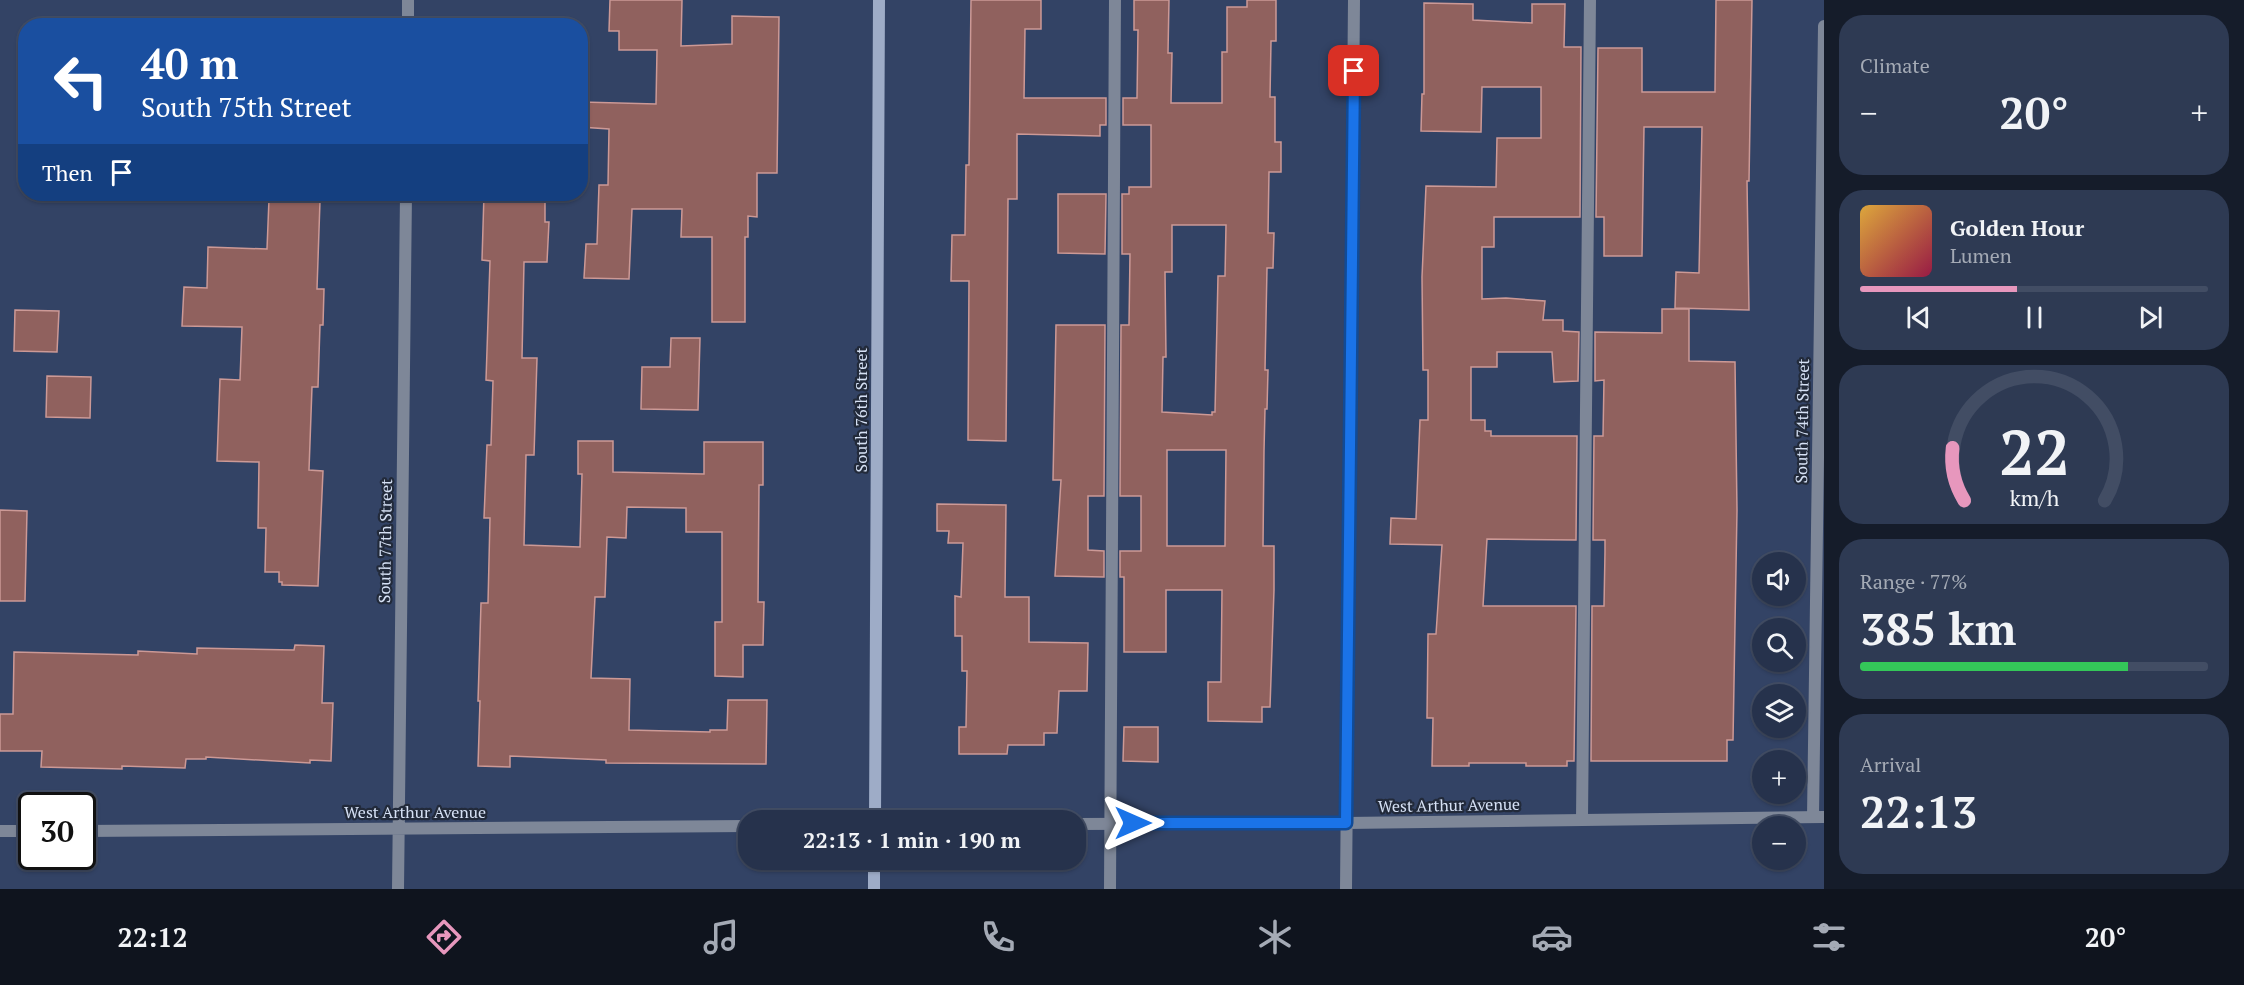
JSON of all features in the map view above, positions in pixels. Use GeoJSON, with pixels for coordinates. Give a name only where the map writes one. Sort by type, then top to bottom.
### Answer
{"type":"FeatureCollection","features":[{"type":"Feature","properties":{"kind":"main road","name":"South 76th Street"},"geometry":{"type":"LineString","coordinates":[[875,810],[879,0]]}},
{"type":"Feature","properties":{"kind":"main road"},"geometry":{"type":"LineString","coordinates":[[874,870],[874,889]]}},
{"type":"Feature","properties":{"kind":"street"},"geometry":{"type":"LineString","coordinates":[[408,0],[408,18]]}},
{"type":"Feature","properties":{"kind":"street"},"geometry":{"type":"LineString","coordinates":[[1110,889],[1115,0]]}},
{"type":"Feature","properties":{"kind":"street"},"geometry":{"type":"LineString","coordinates":[[1346,889],[1354,0]]}},
{"type":"Feature","properties":{"kind":"street"},"geometry":{"type":"LineString","coordinates":[[1582,819],[1590,0]]}},
{"type":"Feature","properties":{"kind":"street","name":"South 74th Street"},"geometry":{"type":"LineString","coordinates":[[1819,817],[1824,26]]}},
{"type":"Feature","properties":{"kind":"street","name":"South 77th Street"},"geometry":{"type":"LineString","coordinates":[[398,889],[406,201]]}},
{"type":"Feature","properties":{"kind":"street","name":"West Arthur Avenue"},"geometry":{"type":"LineString","coordinates":[[1086,824],[1819,817]]}},
{"type":"Feature","properties":{"kind":"street","name":"West Arthur Avenue"},"geometry":{"type":"LineString","coordinates":[[96,831],[738,826]]}},
{"type":"Feature","properties":{"kind":"street"},"geometry":{"type":"LineString","coordinates":[[0,831],[18,831]]}},
{"type":"Feature","properties":{"kind":"building"},"geometry":{"type":"Polygon","coordinates":[[[610,0],[682,0],[681,46],[732,44],[732,16],[779,17],[777,173],[757,173],[757,217],[748,216],[748,237],[745,237],[745,322],[712,322],[712,237],[681,237],[682,209],[632,209],[629,279],[584,278],[586,244],[597,244],[599,185],[608,185],[609,129],[588,128],[588,102],[656,104],[657,50],[619,50],[619,31],[609,31],[610,0]]]}},
{"type":"Feature","properties":{"kind":"building"},"geometry":{"type":"Polygon","coordinates":[[[971,0],[1041,0],[1041,29],[1025,29],[1024,98],[1106,98],[1106,125],[1100,125],[1100,136],[1017,134],[1017,199],[1008,199],[1006,441],[968,440],[969,281],[951,281],[952,235],[965,235],[966,165],[969,165],[971,0]]]}},
{"type":"Feature","properties":{"kind":"building"},"geometry":{"type":"Polygon","coordinates":[[[1134,0],[1169,0],[1168,53],[1172,53],[1171,103],[1222,103],[1222,52],[1227,52],[1227,7],[1247,7],[1247,0],[1276,0],[1276,41],[1271,41],[1270,97],[1275,97],[1275,142],[1281,142],[1281,172],[1269,172],[1268,233],[1274,233],[1273,268],[1267,268],[1265,370],[1268,370],[1267,409],[1265,409],[1263,546],[1274,546],[1274,590],[1270,707],[1262,707],[1262,722],[1208,721],[1208,682],[1221,682],[1222,590],[1166,590],[1166,652],[1124,652],[1124,577],[1120,577],[1120,551],[1141,551],[1141,496],[1120,496],[1121,325],[1129,325],[1130,254],[1122,254],[1122,194],[1129,194],[1129,187],[1151,187],[1151,125],[1123,125],[1123,98],[1137,98],[1138,30],[1134,30],[1134,0]],[[1172,225],[1172,272],[1165,272],[1166,357],[1163,357],[1162,412],[1212,415],[1212,412],[1215,412],[1218,276],[1225,276],[1226,225],[1172,225]],[[1167,450],[1167,546],[1225,546],[1226,450],[1167,450]]]}},
{"type":"Feature","properties":{"kind":"building"},"geometry":{"type":"Polygon","coordinates":[[[1716,0],[1752,0],[1749,181],[1747,181],[1749,310],[1675,308],[1676,272],[1699,273],[1702,127],[1644,127],[1642,256],[1604,256],[1604,217],[1596,217],[1598,48],[1642,48],[1642,92],[1715,92],[1716,0]]]}},
{"type":"Feature","properties":{"kind":"building"},"geometry":{"type":"Polygon","coordinates":[[[1424,3],[1473,4],[1473,20],[1532,23],[1532,4],[1565,4],[1564,47],[1581,47],[1580,217],[1494,217],[1494,247],[1482,247],[1482,299],[1545,301],[1543,320],[1563,320],[1563,331],[1579,332],[1578,381],[1554,382],[1552,352],[1497,352],[1497,367],[1471,367],[1471,420],[1485,420],[1485,431],[1491,431],[1491,436],[1577,436],[1576,540],[1487,539],[1483,606],[1576,606],[1574,761],[1567,761],[1567,766],[1469,763],[1469,766],[1432,766],[1433,718],[1427,718],[1428,634],[1436,634],[1442,545],[1390,544],[1391,518],[1416,519],[1420,420],[1428,420],[1428,370],[1423,370],[1422,277],[1426,186],[1496,187],[1497,138],[1541,138],[1541,87],[1482,87],[1481,132],[1421,131],[1422,94],[1424,94],[1424,3]]]}},
{"type":"Feature","properties":{"kind":"building"},"geometry":{"type":"Polygon","coordinates":[[[1058,194],[1106,194],[1105,254],[1058,253],[1058,194]]]}},
{"type":"Feature","properties":{"kind":"building"},"geometry":{"type":"Polygon","coordinates":[[[269,201],[320,201],[317,289],[324,289],[323,325],[320,325],[318,387],[312,387],[309,470],[323,471],[318,586],[282,585],[282,582],[279,582],[279,572],[265,572],[266,528],[258,528],[259,462],[217,461],[220,379],[240,380],[242,327],[182,326],[184,287],[207,288],[208,247],[267,249],[269,201]]]}},
{"type":"Feature","properties":{"kind":"building"},"geometry":{"type":"Polygon","coordinates":[[[484,201],[545,201],[545,222],[549,222],[547,262],[524,262],[522,358],[537,358],[534,455],[526,455],[524,545],[580,547],[582,474],[578,474],[578,441],[613,441],[613,472],[704,474],[704,442],[763,442],[763,485],[759,485],[758,602],[764,602],[763,645],[743,645],[743,677],[715,676],[715,622],[722,622],[722,532],[686,532],[686,508],[627,507],[626,538],[607,537],[605,597],[595,597],[591,678],[630,679],[629,730],[710,732],[710,730],[727,730],[728,700],[767,700],[766,764],[606,763],[606,760],[510,756],[510,767],[478,766],[481,603],[488,603],[490,518],[484,518],[487,445],[491,445],[493,381],[486,380],[490,261],[482,260],[484,201]]]}},
{"type":"Feature","properties":{"kind":"building"},"geometry":{"type":"Polygon","coordinates":[[[1662,309],[1689,309],[1689,361],[1735,362],[1737,510],[1733,740],[1727,740],[1727,761],[1591,761],[1592,606],[1604,606],[1605,552],[1605,540],[1593,540],[1594,436],[1603,436],[1604,380],[1595,381],[1595,332],[1662,333],[1662,309]]]}},
{"type":"Feature","properties":{"kind":"building"},"geometry":{"type":"Polygon","coordinates":[[[15,310],[59,311],[57,352],[14,351],[15,310]]]}},
{"type":"Feature","properties":{"kind":"building"},"geometry":{"type":"Polygon","coordinates":[[[1056,325],[1105,325],[1104,496],[1088,496],[1088,550],[1104,551],[1104,577],[1055,576],[1061,480],[1053,480],[1056,325]]]}},
{"type":"Feature","properties":{"kind":"building"},"geometry":{"type":"Polygon","coordinates":[[[671,338],[700,338],[698,410],[641,409],[642,367],[670,367],[671,338]]]}},
{"type":"Feature","properties":{"kind":"building"},"geometry":{"type":"Polygon","coordinates":[[[47,376],[91,377],[90,418],[46,417],[47,376]]]}},
{"type":"Feature","properties":{"kind":"building"},"geometry":{"type":"Polygon","coordinates":[[[937,504],[1006,505],[1005,597],[1029,597],[1029,642],[1088,643],[1087,691],[1059,691],[1057,733],[1044,733],[1044,745],[1008,745],[1007,754],[959,754],[959,727],[966,727],[967,671],[962,671],[962,636],[955,636],[955,596],[961,597],[963,543],[948,543],[949,531],[937,531],[937,504]]]}},
{"type":"Feature","properties":{"kind":"building"},"geometry":{"type":"Polygon","coordinates":[[[0,510],[27,511],[25,601],[0,601],[0,510]]]}},
{"type":"Feature","properties":{"kind":"building"},"geometry":{"type":"Polygon","coordinates":[[[295,645],[324,646],[322,703],[333,703],[331,761],[310,760],[310,763],[206,757],[206,759],[186,759],[185,768],[41,767],[42,751],[0,751],[0,714],[13,714],[14,652],[138,655],[138,651],[197,654],[197,648],[294,650],[295,645]]]}},
{"type":"Feature","properties":{"kind":"building"},"geometry":{"type":"Polygon","coordinates":[[[1124,727],[1158,727],[1158,762],[1123,761],[1124,727]]]}},
{"type":"Feature","properties":{"kind":"route"},"geometry":{"type":"LineString","coordinates":[[1133,823],[1346,823],[1354,71]]}}]}
